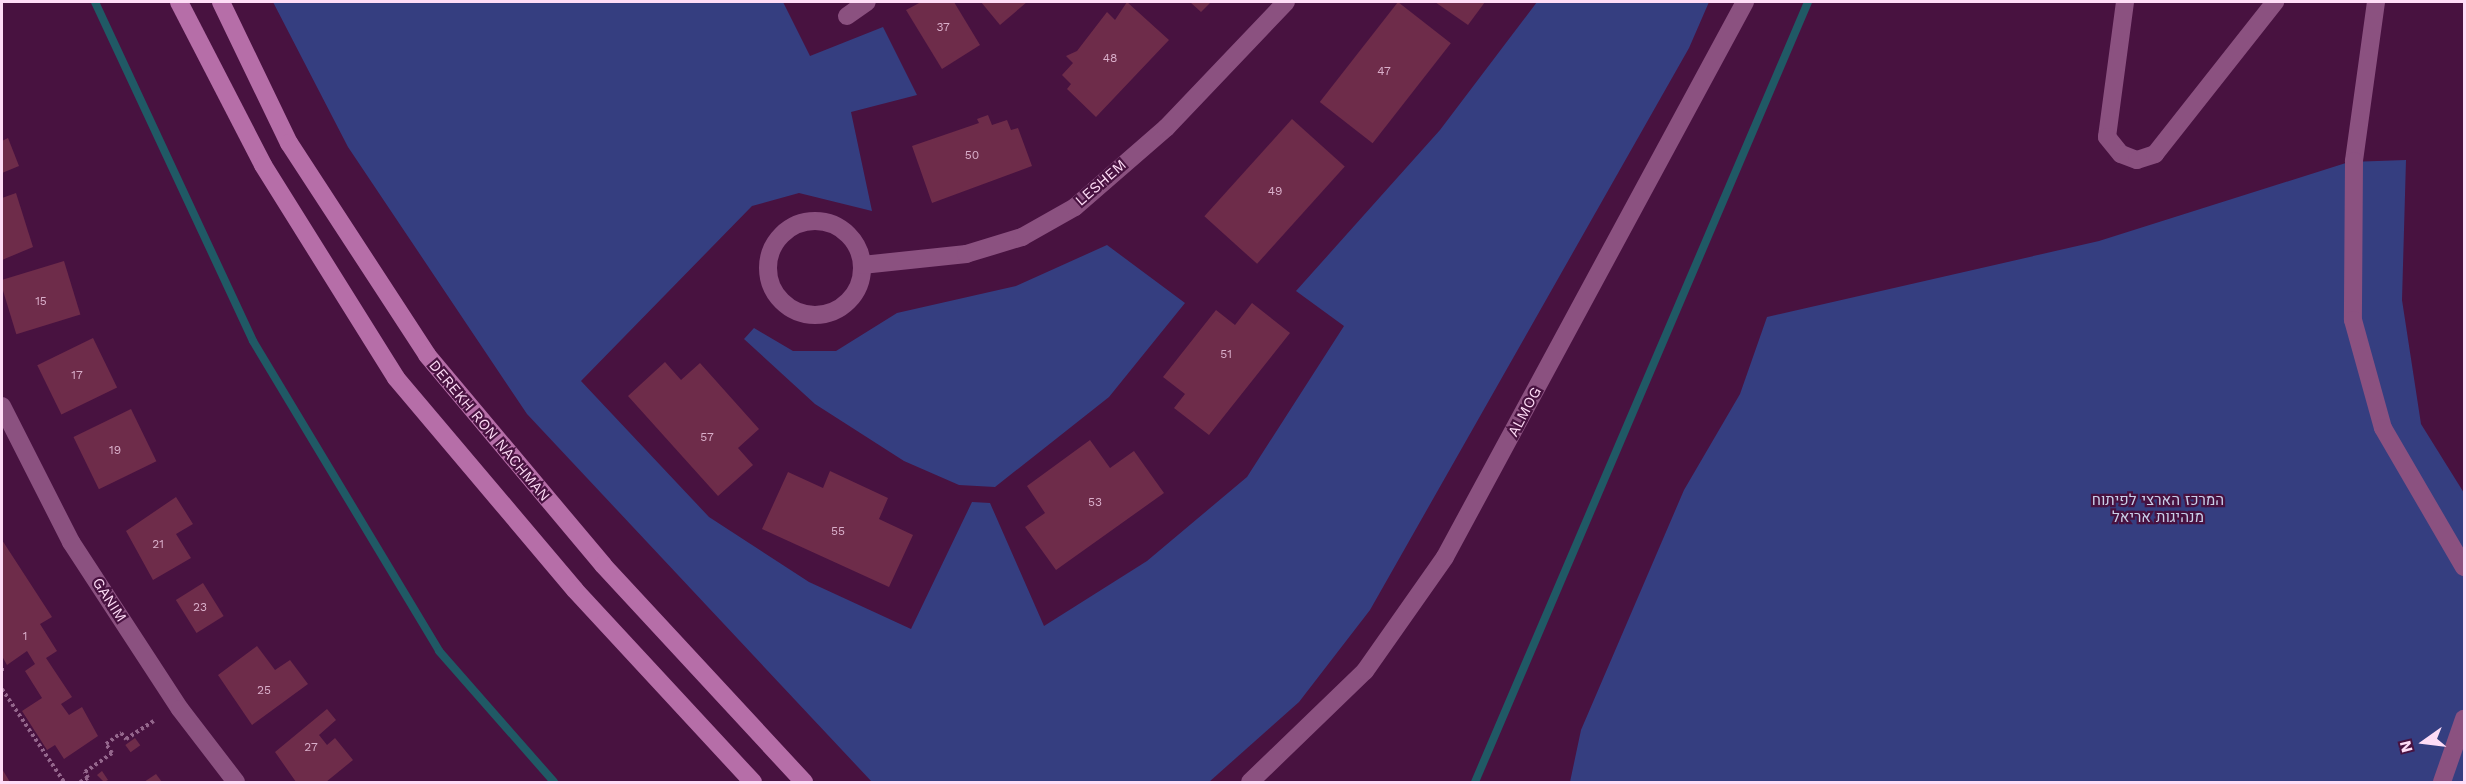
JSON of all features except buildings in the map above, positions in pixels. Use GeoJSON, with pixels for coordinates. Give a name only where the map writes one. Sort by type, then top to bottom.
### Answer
{"type":"FeatureCollection","features":[{"type":"Feature","properties":{"kind":"main road"},"geometry":{"type":"LineString","coordinates":[[179,2],[262,165],[396,378],[575,590],[753,783]]}},
{"type":"Feature","properties":{"kind":"main road","name":"DEREKH RON NACHMAN"},"geometry":{"type":"LineString","coordinates":[[221,2],[289,143],[434,364],[596,556],[804,783]]}},
{"type":"Feature","properties":{"kind":"street"},"geometry":{"type":"LineString","coordinates":[[847,16],[867,2]]}},
{"type":"Feature","properties":{"kind":"street","name":"LESHEM"},"geometry":{"type":"LineString","coordinates":[[862,265],[966,254],[1022,237],[1075,207],[1166,128],[1286,2]]}},
{"type":"Feature","properties":{"kind":"street","name":"ALMOG"},"geometry":{"type":"LineString","coordinates":[[1250,783],[1365,671],[1445,557],[1745,2]]}},
{"type":"Feature","properties":{"kind":"street"},"geometry":{"type":"LineString","coordinates":[[2125,2],[2108,137],[2121,154],[2137,160],[2155,154],[2275,2]]}},
{"type":"Feature","properties":{"kind":"street"},"geometry":{"type":"LineString","coordinates":[[2376,2],[2354,162],[2353,320],[2383,428],[2464,567]]}},
{"type":"Feature","properties":{"kind":"street"},"geometry":{"type":"LineString","coordinates":[[816,220],[851,237],[862,265],[853,297],[840,309],[817,316],[785,305],[768,275],[774,244],[784,231],[816,220]]}},
{"type":"Feature","properties":{"kind":"street","name":"GANIM"},"geometry":{"type":"LineString","coordinates":[[2,406],[71,542],[180,709],[236,783]]}},
{"type":"Feature","properties":{"kind":"street"},"geometry":{"type":"LineString","coordinates":[[2442,783],[2464,719]]}},
{"type":"Feature","properties":{"kind":"path"},"geometry":{"type":"LineString","coordinates":[[2,668],[2,674]]}},
{"type":"Feature","properties":{"kind":"path"},"geometry":{"type":"LineString","coordinates":[[2,689],[64,783]]}},
{"type":"Feature","properties":{"kind":"path"},"geometry":{"type":"LineString","coordinates":[[80,783],[89,780],[84,772],[112,753],[106,744],[121,733],[126,740],[154,721]]}},
{"type":"Feature","properties":{"kind":"green space"},"geometry":{"type":"Polygon","coordinates":[[[273,2],[783,2],[810,56],[883,27],[917,95],[851,112],[872,211],[799,193],[752,206],[581,381],[709,517],[809,582],[911,629],[972,502],[990,503],[1044,626],[1147,561],[1247,477],[1344,326],[1296,291],[1440,130],[1537,2],[1709,2],[1689,48],[1370,610],[1299,702],[1209,782],[872,782],[527,414],[348,147],[273,2]]]}},
{"type":"Feature","properties":{"kind":"green space","name":"המרכז הארצי לפיתוח מנהיגות אריאל"},"geometry":{"type":"Polygon","coordinates":[[[2406,160],[2402,300],[2421,424],[2464,493],[2464,782],[1570,782],[1581,730],[1684,490],[1740,394],[1767,317],[2099,241],[2349,162],[2406,160]]]}},
{"type":"Feature","properties":{"kind":"green space"},"geometry":{"type":"Polygon","coordinates":[[[1107,245],[1185,303],[1109,397],[995,487],[959,485],[904,461],[815,404],[744,339],[754,328],[793,351],[836,351],[897,313],[1016,286],[1107,245]]]}},
{"type":"Feature","properties":{"kind":"waterway"},"geometry":{"type":"LineString","coordinates":[[95,2],[253,341],[439,651],[554,782]]}},
{"type":"Feature","properties":{"kind":"waterway"},"geometry":{"type":"LineString","coordinates":[[1475,782],[1808,2]]}}]}
